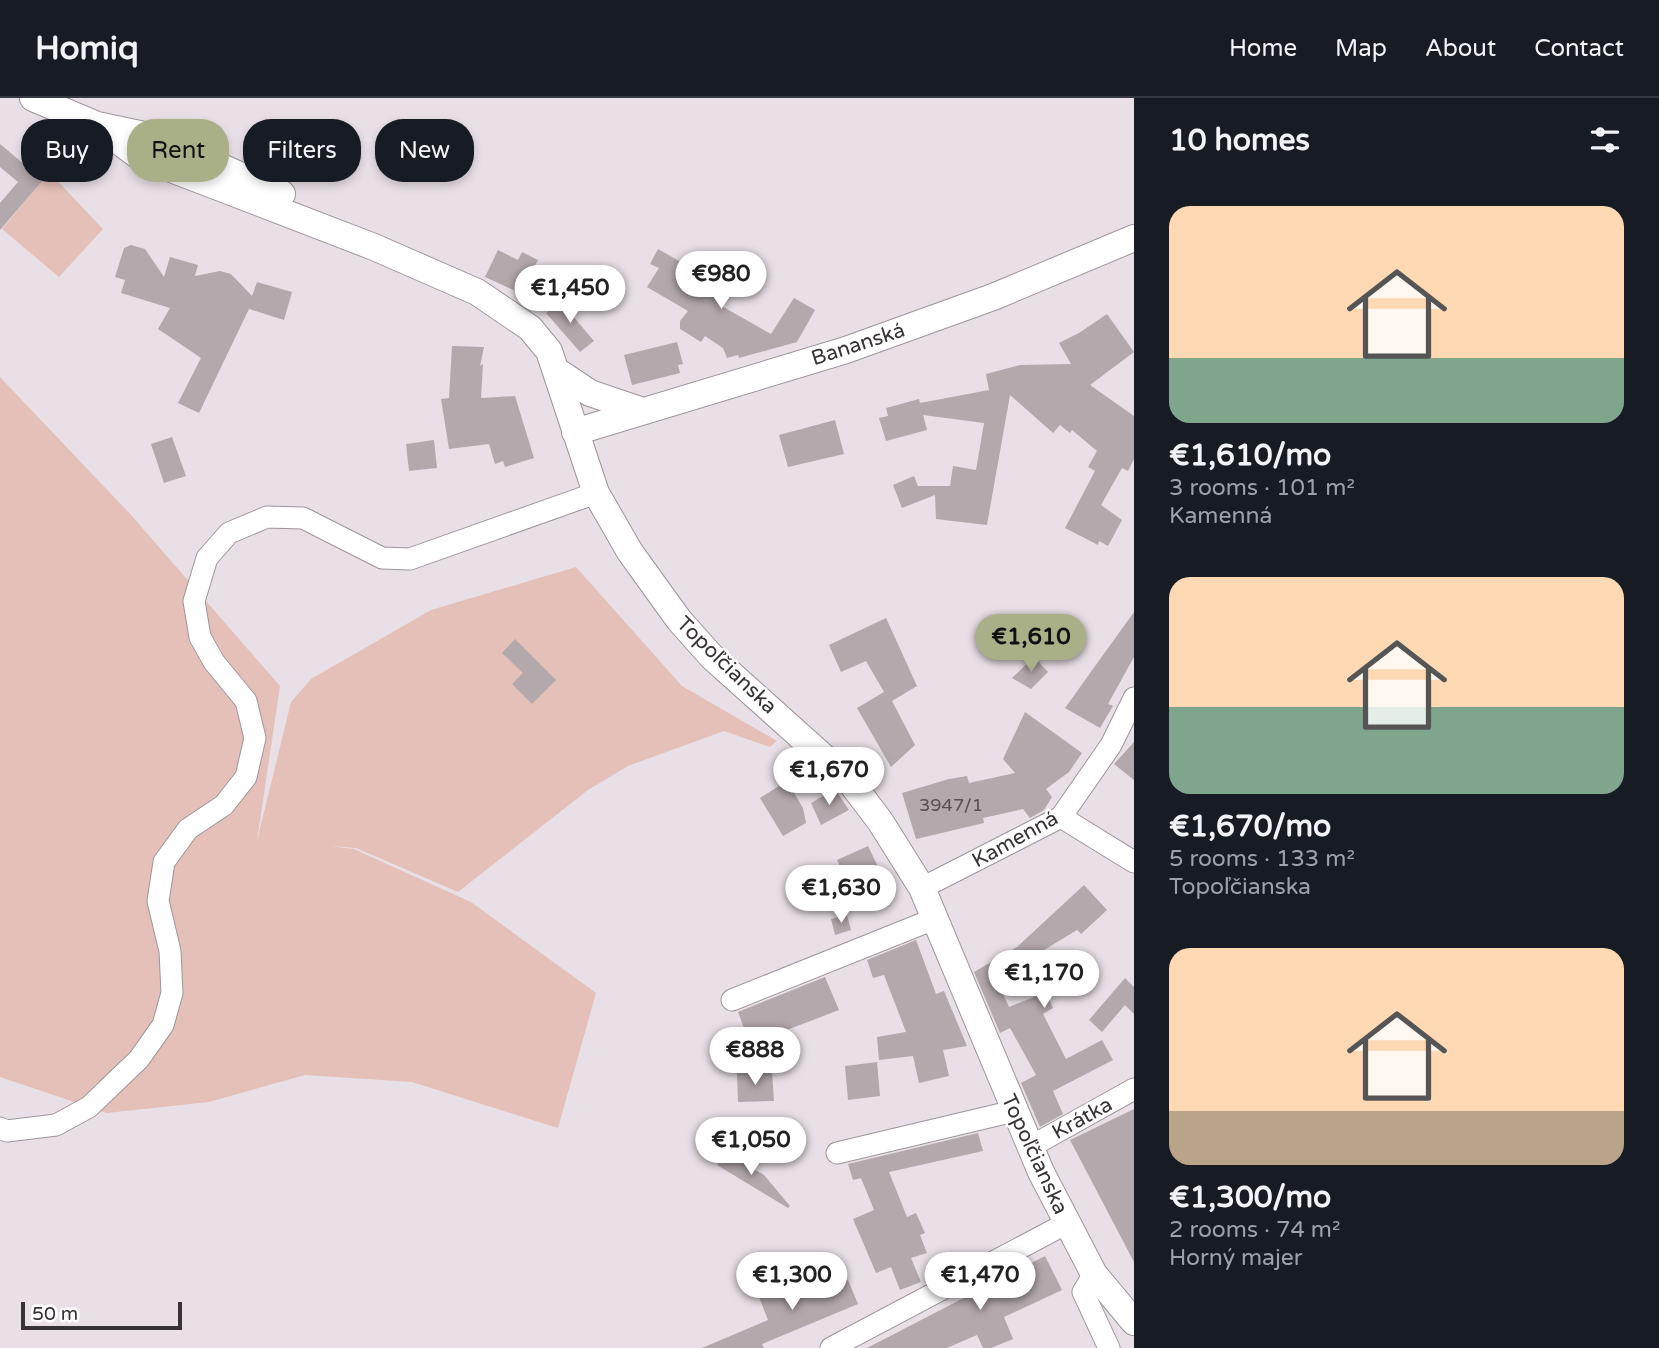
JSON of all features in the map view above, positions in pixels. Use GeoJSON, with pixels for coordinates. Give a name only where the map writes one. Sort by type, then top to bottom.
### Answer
{"type":"FeatureCollection","features":[{"type":"Feature","properties":{"kind":"main road","name":"Topoľčianska"},"geometry":{"type":"LineString","coordinates":[[33,98],[97,125],[154,137],[301,202],[374,247],[499,304],[530,328],[549,351],[596,494],[630,552],[679,620],[712,657],[848,779],[880,821],[922,888],[1014,1111],[1067,1223],[1094,1274],[1134,1322]]}},
{"type":"Feature","properties":{"kind":"main road","name":"Bananská"},"geometry":{"type":"LineString","coordinates":[[575,432],[846,350],[993,297],[1134,238]]}},
{"type":"Feature","properties":{"kind":"main road"},"geometry":{"type":"LineString","coordinates":[[556,371],[590,393],[642,411]]}},
{"type":"Feature","properties":{"kind":"street"},"geometry":{"type":"LineString","coordinates":[[0,1128],[7,1131],[56,1125],[89,1107],[139,1059],[163,1025],[172,992],[170,951],[158,901],[164,862],[188,829],[225,805],[246,777],[255,738],[246,701],[214,662],[200,636],[194,601],[207,558],[229,534],[267,517],[303,519],[382,558],[410,559],[596,494]]}},
{"type":"Feature","properties":{"kind":"street","name":"Kamenná"},"geometry":{"type":"LineString","coordinates":[[922,888],[1062,817],[1111,745],[1134,698]]}},
{"type":"Feature","properties":{"kind":"street"},"geometry":{"type":"LineString","coordinates":[[1062,817],[1134,862]]}},
{"type":"Feature","properties":{"kind":"street"},"geometry":{"type":"LineString","coordinates":[[732,1000],[934,919]]}},
{"type":"Feature","properties":{"kind":"street","name":"Krátka"},"geometry":{"type":"LineString","coordinates":[[1030,1147],[1134,1089]]}},
{"type":"Feature","properties":{"kind":"street"},"geometry":{"type":"LineString","coordinates":[[837,1153],[1014,1111]]}},
{"type":"Feature","properties":{"kind":"street"},"geometry":{"type":"LineString","coordinates":[[831,1348],[1067,1223]]}},
{"type":"Feature","properties":{"kind":"street"},"geometry":{"type":"LineString","coordinates":[[1094,1274],[1083,1292],[1108,1348]]}},
{"type":"Feature","properties":{"kind":"shaded area"},"geometry":{"type":"Polygon","coordinates":[[[41,182],[58,182],[103,229],[59,277],[2,229],[41,182]]]}},
{"type":"Feature","properties":{"kind":"shaded area"},"geometry":{"type":"Polygon","coordinates":[[[0,377],[132,516],[280,686],[257,841],[291,702],[311,679],[431,610],[576,567],[682,686],[777,741],[770,747],[724,731],[628,766],[588,790],[458,892],[356,848],[329,846],[354,849],[471,902],[596,993],[558,1128],[412,1082],[305,1075],[209,1102],[107,1113],[0,1077],[0,377]]]}},
{"type":"Feature","properties":{"kind":"building"},"geometry":{"type":"Polygon","coordinates":[[[0,144],[21,162],[21,182],[41,182],[0,230],[0,203],[18,182],[0,167],[0,144]]]}},
{"type":"Feature","properties":{"kind":"building"},"geometry":{"type":"Polygon","coordinates":[[[131,245],[145,249],[164,277],[170,257],[198,265],[195,276],[220,271],[231,274],[252,296],[257,282],[292,292],[284,320],[249,309],[199,413],[178,403],[201,358],[158,329],[170,308],[121,293],[125,280],[115,277],[124,248],[131,245]]]}},
{"type":"Feature","properties":{"kind":"building"},"geometry":{"type":"Polygon","coordinates":[[[658,249],[727,288],[718,304],[771,334],[794,298],[815,310],[797,342],[739,358],[738,355],[727,358],[723,348],[705,336],[701,342],[680,329],[680,321],[688,311],[647,287],[659,268],[650,264],[658,249]]]}},
{"type":"Feature","properties":{"kind":"building"},"geometry":{"type":"Polygon","coordinates":[[[498,250],[518,260],[522,252],[538,260],[520,293],[485,277],[498,250]]]}},
{"type":"Feature","properties":{"kind":"building"},"geometry":{"type":"Polygon","coordinates":[[[564,298],[576,313],[572,315],[594,341],[580,352],[546,313],[564,298]]]}},
{"type":"Feature","properties":{"kind":"building"},"geometry":{"type":"Polygon","coordinates":[[[1107,314],[1134,352],[1090,385],[1134,416],[1134,459],[1128,471],[1122,468],[1101,505],[1122,520],[1108,546],[1099,541],[1098,545],[1065,528],[1095,471],[1088,467],[1097,451],[1072,430],[1070,433],[1060,425],[1053,433],[1010,395],[987,525],[936,519],[935,495],[902,508],[893,485],[914,476],[918,486],[950,486],[953,466],[976,470],[984,423],[923,415],[927,430],[886,441],[879,418],[888,416],[886,408],[919,399],[920,403],[989,390],[986,374],[1020,365],[1071,364],[1059,343],[1107,314]]]}},
{"type":"Feature","properties":{"kind":"building"},"geometry":{"type":"Polygon","coordinates":[[[677,342],[683,364],[678,365],[680,373],[632,385],[624,355],[677,342]]]}},
{"type":"Feature","properties":{"kind":"building"},"geometry":{"type":"Polygon","coordinates":[[[452,346],[484,347],[480,366],[483,364],[481,398],[515,396],[534,458],[505,467],[503,461],[495,464],[489,444],[449,449],[441,399],[449,398],[452,346]]]}},
{"type":"Feature","properties":{"kind":"building"},"geometry":{"type":"Polygon","coordinates":[[[835,420],[844,454],[788,467],[779,435],[835,420]]]}},
{"type":"Feature","properties":{"kind":"building"},"geometry":{"type":"Polygon","coordinates":[[[172,437],[186,476],[164,483],[151,444],[172,437]]]}},
{"type":"Feature","properties":{"kind":"building"},"geometry":{"type":"Polygon","coordinates":[[[434,440],[437,468],[409,471],[406,444],[434,440]]]}},
{"type":"Feature","properties":{"kind":"building"},"geometry":{"type":"Polygon","coordinates":[[[1134,612],[1134,657],[1108,704],[1113,706],[1100,728],[1065,708],[1134,612]]]}},
{"type":"Feature","properties":{"kind":"building"},"geometry":{"type":"Polygon","coordinates":[[[886,618],[917,686],[892,701],[915,745],[891,767],[857,708],[884,692],[866,661],[841,672],[829,645],[886,618]]]}},
{"type":"Feature","properties":{"kind":"building"},"geometry":{"type":"Polygon","coordinates":[[[515,639],[556,680],[532,704],[512,684],[523,673],[502,653],[515,639]]]}},
{"type":"Feature","properties":{"kind":"building"},"geometry":{"type":"Polygon","coordinates":[[[1034,657],[1048,672],[1031,689],[1012,678],[1034,657]]]}},
{"type":"Feature","properties":{"kind":"building"},"geometry":{"type":"Polygon","coordinates":[[[1025,712],[1082,753],[1069,772],[1046,789],[1052,797],[1044,810],[1030,818],[1023,809],[983,818],[984,823],[916,839],[902,793],[949,779],[967,776],[969,783],[1015,773],[1003,759],[1025,712]]]}},
{"type":"Feature","properties":{"kind":"building"},"geometry":{"type":"Polygon","coordinates":[[[1134,742],[1134,780],[1114,764],[1134,742]]]}},
{"type":"Feature","properties":{"kind":"building"},"geometry":{"type":"Polygon","coordinates":[[[787,781],[803,808],[806,823],[783,836],[760,798],[787,781]]]}},
{"type":"Feature","properties":{"kind":"building"},"geometry":{"type":"Polygon","coordinates":[[[835,789],[849,810],[821,825],[811,803],[835,789]]]}},
{"type":"Feature","properties":{"kind":"building"},"geometry":{"type":"Polygon","coordinates":[[[868,846],[883,877],[879,879],[881,885],[854,896],[837,860],[868,846]]]}},
{"type":"Feature","properties":{"kind":"building"},"geometry":{"type":"Polygon","coordinates":[[[1084,885],[1107,910],[1081,934],[1077,930],[996,979],[1009,1007],[1046,992],[1053,1008],[1043,1014],[1066,1059],[1102,1040],[1113,1060],[1053,1091],[1063,1114],[1040,1127],[1021,1083],[1036,1075],[1010,1028],[1000,1033],[974,972],[1017,947],[1084,885]]]}},
{"type":"Feature","properties":{"kind":"building"},"geometry":{"type":"Polygon","coordinates":[[[847,915],[851,930],[835,935],[831,919],[847,915]]]}},
{"type":"Feature","properties":{"kind":"building"},"geometry":{"type":"Polygon","coordinates":[[[916,940],[936,994],[944,991],[967,1046],[943,1050],[949,1076],[919,1083],[913,1056],[879,1060],[877,1037],[906,1032],[884,975],[873,978],[867,960],[916,940]]]}},
{"type":"Feature","properties":{"kind":"building"},"geometry":{"type":"Polygon","coordinates":[[[825,977],[839,1010],[750,1044],[738,1012],[825,977]]]}},
{"type":"Feature","properties":{"kind":"building"},"geometry":{"type":"Polygon","coordinates":[[[1125,978],[1134,987],[1134,1014],[1125,1005],[1102,1032],[1089,1020],[1125,978]]]}},
{"type":"Feature","properties":{"kind":"building"},"geometry":{"type":"Polygon","coordinates":[[[877,1062],[880,1096],[848,1100],[845,1066],[877,1062]]]}},
{"type":"Feature","properties":{"kind":"building"},"geometry":{"type":"Polygon","coordinates":[[[772,1072],[774,1101],[738,1102],[737,1073],[772,1072]]]}},
{"type":"Feature","properties":{"kind":"building"},"geometry":{"type":"Polygon","coordinates":[[[1134,1109],[1134,1262],[1070,1140],[1134,1109]]]}},
{"type":"Feature","properties":{"kind":"building"},"geometry":{"type":"Polygon","coordinates":[[[978,1133],[983,1151],[889,1172],[907,1217],[916,1213],[925,1233],[920,1235],[927,1253],[911,1258],[921,1282],[900,1290],[891,1267],[876,1273],[853,1219],[874,1210],[861,1178],[853,1180],[848,1164],[978,1133]]]}},
{"type":"Feature","properties":{"kind":"building"},"geometry":{"type":"Polygon","coordinates":[[[725,1152],[764,1175],[790,1206],[788,1208],[717,1165],[725,1152]]]}},
{"type":"Feature","properties":{"kind":"building"},"geometry":{"type":"Polygon","coordinates":[[[1045,1256],[1062,1290],[1004,1317],[1013,1339],[991,1348],[983,1348],[977,1335],[947,1348],[867,1348],[1045,1256]]]}},
{"type":"Feature","properties":{"kind":"building"},"geometry":{"type":"Polygon","coordinates":[[[808,1273],[816,1293],[848,1280],[858,1304],[762,1344],[764,1348],[702,1348],[768,1320],[759,1297],[808,1273]]]}}]}
